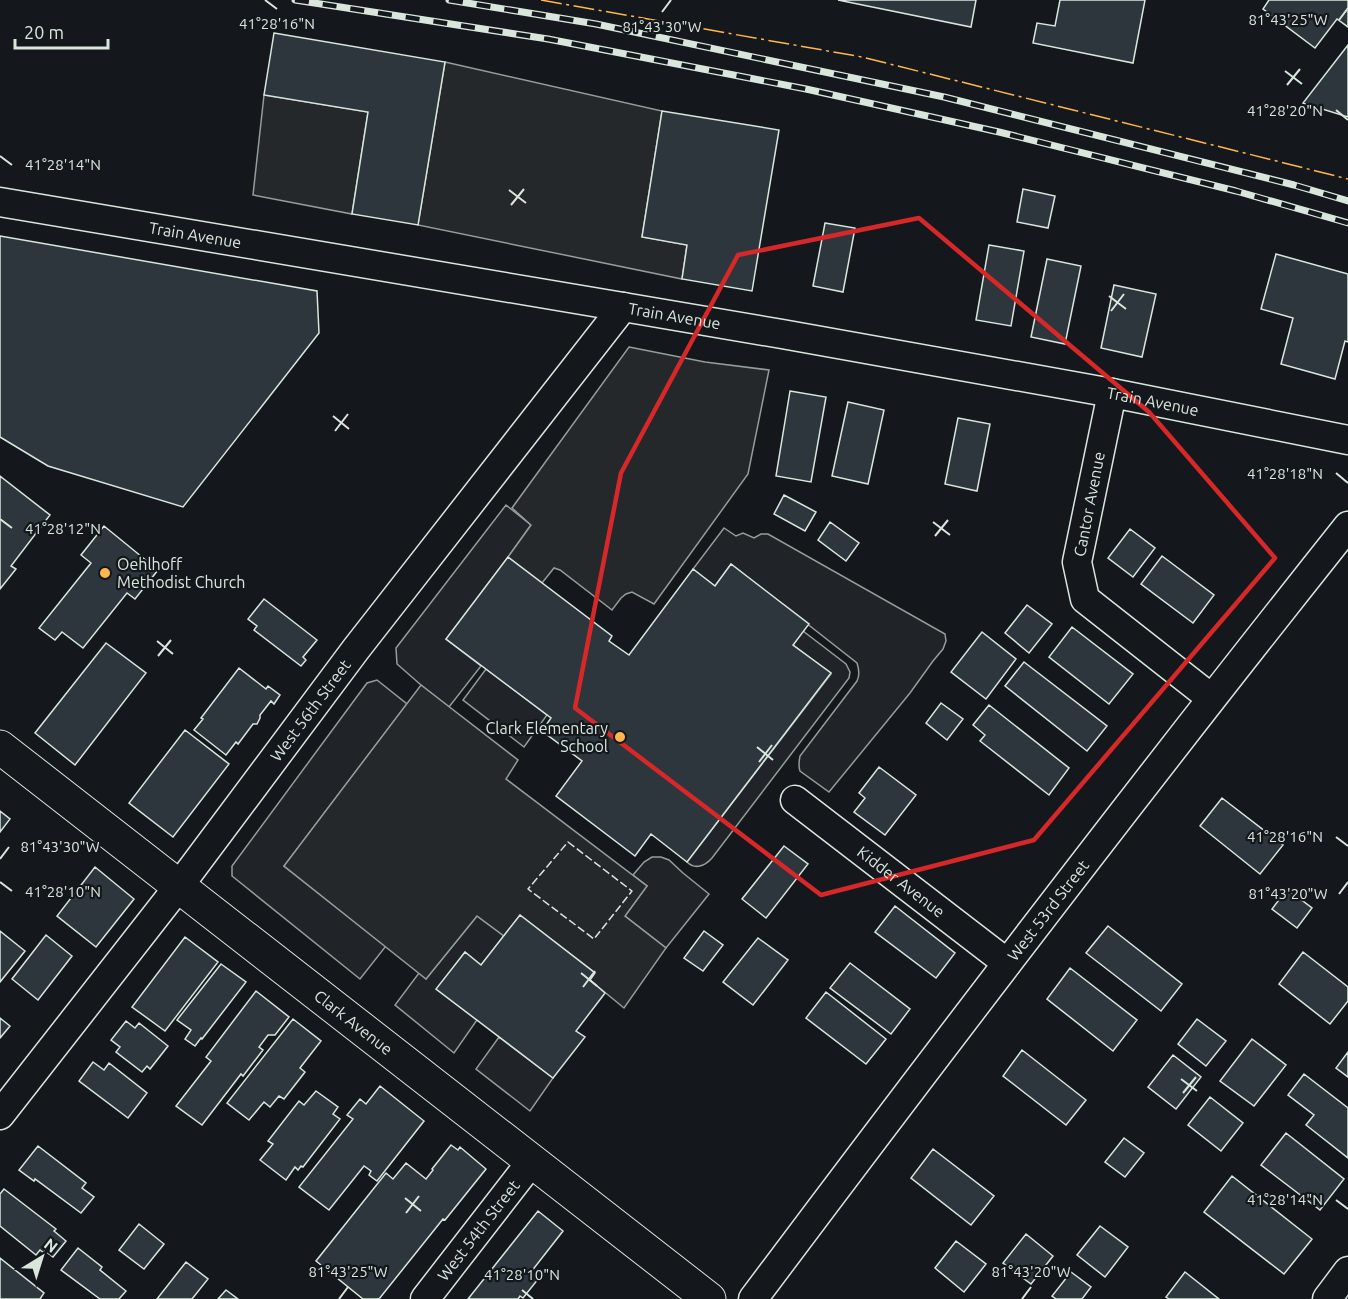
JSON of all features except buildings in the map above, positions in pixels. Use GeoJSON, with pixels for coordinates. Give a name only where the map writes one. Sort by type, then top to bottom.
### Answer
{"type":"FeatureCollection","features":[{"type":"Feature","properties":{"kind":"street","name":"Train Avenue"},"geometry":{"type":"LineString","coordinates":[[0,202],[623,307],[1112,393],[1348,440]]}},
{"type":"Feature","properties":{"kind":"street","name":"West 56th Street"},"geometry":{"type":"LineString","coordinates":[[0,1115],[179,886],[356,649],[623,307]]}},
{"type":"Feature","properties":{"kind":"street","name":"Cantor Avenue"},"geometry":{"type":"LineString","coordinates":[[1112,393],[1077,562],[1085,599],[1211,698]]}},
{"type":"Feature","properties":{"kind":"street","name":"West 53rd Street"},"geometry":{"type":"LineString","coordinates":[[753,1299],[1007,963],[1211,698],[1348,526]]}},
{"type":"Feature","properties":{"kind":"street","name":"Clark Avenue"},"geometry":{"type":"LineString","coordinates":[[0,747],[709,1299]]}},
{"type":"Feature","properties":{"kind":"street","name":"Kidder Avenue"},"geometry":{"type":"LineString","coordinates":[[795,800],[1007,963]]}},
{"type":"Feature","properties":{"kind":"street","name":"West 54th Street"},"geometry":{"type":"LineString","coordinates":[[425,1299],[532,1161]]}},
{"type":"Feature","properties":{"kind":"street"},"geometry":{"type":"LineString","coordinates":[[1327,1299],[1348,1270]]}},
{"type":"Feature","properties":{"kind":"highlighted area"},"geometry":{"type":"Polygon","coordinates":[[[919,218],[1149,412],[1275,558],[1034,840],[821,895],[575,708],[621,473],[738,255],[919,218]]]}},
{"type":"Feature","properties":{"kind":"shaded area"},"geometry":{"type":"Polygon","coordinates":[[[445,62],[662,111],[642,237],[687,245],[682,279],[418,225],[445,62]]]}},
{"type":"Feature","properties":{"kind":"shaded area"},"geometry":{"type":"Polygon","coordinates":[[[264,95],[368,112],[352,214],[253,195],[264,95]]]}},
{"type":"Feature","properties":{"kind":"shaded area"},"geometry":{"type":"Polygon","coordinates":[[[629,347],[705,362],[769,370],[748,474],[654,604],[632,592],[621,598],[612,610],[560,570],[554,568],[542,583],[508,557],[531,525],[512,508],[629,347]]]}},
{"type":"Feature","properties":{"kind":"shaded area"},"geometry":{"type":"Polygon","coordinates":[[[506,505],[531,525],[446,639],[481,666],[449,707],[397,664],[396,648],[506,505]]]}},
{"type":"Feature","properties":{"kind":"shaded area"},"geometry":{"type":"Polygon","coordinates":[[[724,528],[736,536],[743,533],[754,538],[761,534],[768,534],[945,634],[946,641],[943,649],[829,792],[800,771],[800,756],[857,681],[859,672],[857,663],[731,564],[715,586],[693,569],[724,528]]]}},
{"type":"Feature","properties":{"kind":"shaded area"},"geometry":{"type":"Polygon","coordinates":[[[803,631],[846,664],[850,672],[849,678],[712,858],[700,866],[693,866],[687,862],[831,674],[793,645],[803,631]]]}},
{"type":"Feature","properties":{"kind":"shaded area"},"geometry":{"type":"Polygon","coordinates":[[[486,669],[547,715],[524,747],[463,700],[486,669]]]}},
{"type":"Feature","properties":{"kind":"shaded area"},"geometry":{"type":"Polygon","coordinates":[[[377,680],[407,704],[284,866],[386,946],[360,979],[232,876],[232,866],[367,683],[377,680]]]}},
{"type":"Feature","properties":{"kind":"shaded area"},"geometry":{"type":"Polygon","coordinates":[[[421,685],[518,760],[506,779],[647,886],[625,916],[666,948],[624,1008],[590,980],[594,972],[520,915],[504,936],[477,916],[426,979],[284,866],[421,685]]]}},
{"type":"Feature","properties":{"kind":"shaded area"},"geometry":{"type":"Polygon","coordinates":[[[652,857],[669,860],[709,894],[666,948],[625,916],[647,886],[633,875],[644,862],[652,857]]]}},
{"type":"Feature","properties":{"kind":"shaded area"},"geometry":{"type":"Polygon","coordinates":[[[477,916],[504,936],[481,965],[465,952],[437,989],[477,1020],[454,1053],[395,1005],[419,973],[426,979],[477,916]]]}},
{"type":"Feature","properties":{"kind":"shaded area"},"geometry":{"type":"Polygon","coordinates":[[[499,1037],[553,1078],[530,1111],[476,1069],[499,1037]]]}},
{"type":"Feature","properties":{"kind":"railway"},"geometry":{"type":"LineString","coordinates":[[295,0],[548,39],[806,89],[999,132],[1236,191],[1348,223]]}},
{"type":"Feature","properties":{"kind":"railway"},"geometry":{"type":"LineString","coordinates":[[449,0],[596,24],[944,97],[1294,185],[1348,201]]}},
{"type":"Feature","properties":{"kind":"fence"},"geometry":{"type":"LineString","coordinates":[[568,842],[632,891],[594,939],[528,889],[568,842]]}},
{"type":"Feature","properties":{"kind":"power"},"geometry":{"type":"LineString","coordinates":[[541,0],[862,57],[1348,179]]}},
{"type":"Feature","properties":{"kind":"place","name":"Oehlhoff Methodist Church"},"geometry":{"type":"Point","coordinates":[105,573]}},
{"type":"Feature","properties":{"kind":"place","name":"Clark Elementary School"},"geometry":{"type":"Point","coordinates":[620,737]}}]}
